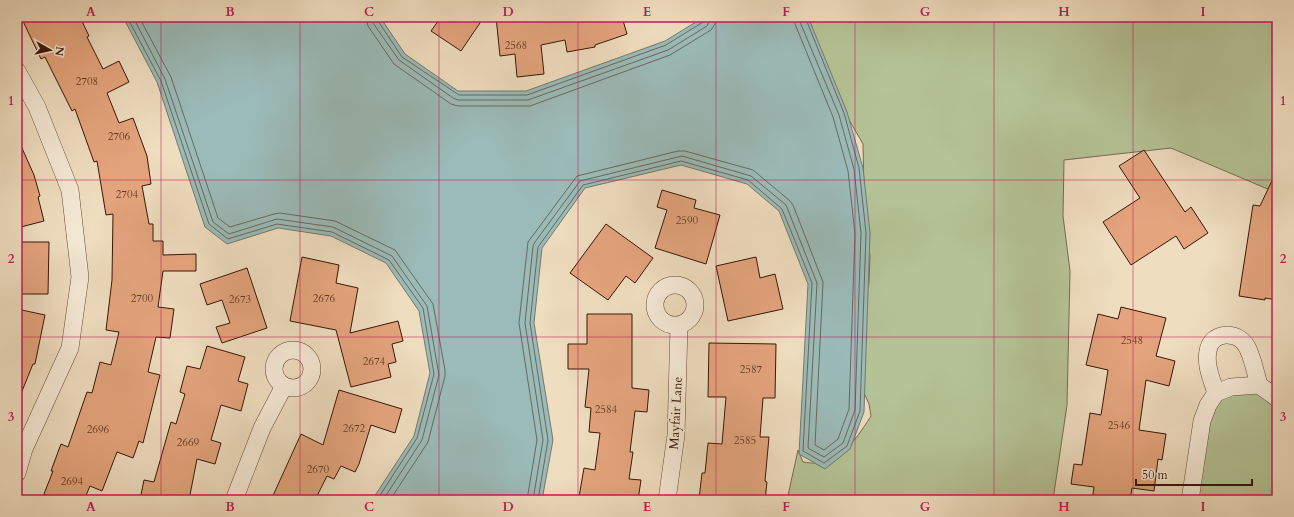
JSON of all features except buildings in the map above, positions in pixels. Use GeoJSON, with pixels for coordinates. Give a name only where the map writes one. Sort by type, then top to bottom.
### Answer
{"type":"FeatureCollection","features":[{"type":"Feature","properties":{"kind":"street"},"geometry":{"type":"LineString","coordinates":[[17,71],[38,107],[70,190],[80,277],[70,348],[24,449],[17,473]]}},
{"type":"Feature","properties":{"kind":"street","name":"Mayfair Lane"},"geometry":{"type":"LineString","coordinates":[[667,500],[676,435],[678,326]]}},
{"type":"Feature","properties":{"kind":"street"},"geometry":{"type":"LineString","coordinates":[[1216,393],[1208,367],[1208,350],[1213,340],[1224,334],[1237,336],[1247,346],[1259,385],[1277,398]]}},
{"type":"Feature","properties":{"kind":"street"},"geometry":{"type":"LineString","coordinates":[[1190,500],[1202,421],[1208,405],[1216,393],[1231,387],[1259,385]]}},
{"type":"Feature","properties":{"kind":"street"},"geometry":{"type":"LineString","coordinates":[[234,500],[262,428],[284,386]]}},
{"type":"Feature","properties":{"kind":"green space"},"geometry":{"type":"Polygon","coordinates":[[[807,17],[1277,17],[1277,193],[1171,148],[1064,160],[1063,216],[1070,271],[1067,405],[1053,500],[787,500],[798,450],[803,462],[821,463],[832,461],[848,448],[871,416],[869,404],[860,384],[862,307],[869,283],[870,255],[865,239],[863,144],[830,87],[813,43],[812,26],[807,17]]]}},
{"type":"Feature","properties":{"kind":"green space"},"geometry":{"type":"Polygon","coordinates":[[[1231,387],[1277,398],[1277,500],[1190,500],[1202,421],[1231,387]]]}},
{"type":"Feature","properties":{"kind":"water"},"geometry":{"type":"Polygon","coordinates":[[[123,17],[380,17],[405,54],[458,91],[526,91],[665,41],[704,17],[808,17],[847,112],[863,168],[870,233],[864,412],[850,449],[825,469],[799,454],[808,284],[779,211],[747,184],[681,165],[585,188],[542,248],[534,323],[553,440],[542,500],[372,500],[414,436],[430,373],[419,311],[386,263],[331,236],[278,228],[227,244],[205,227],[157,82],[123,17]]]}}]}
